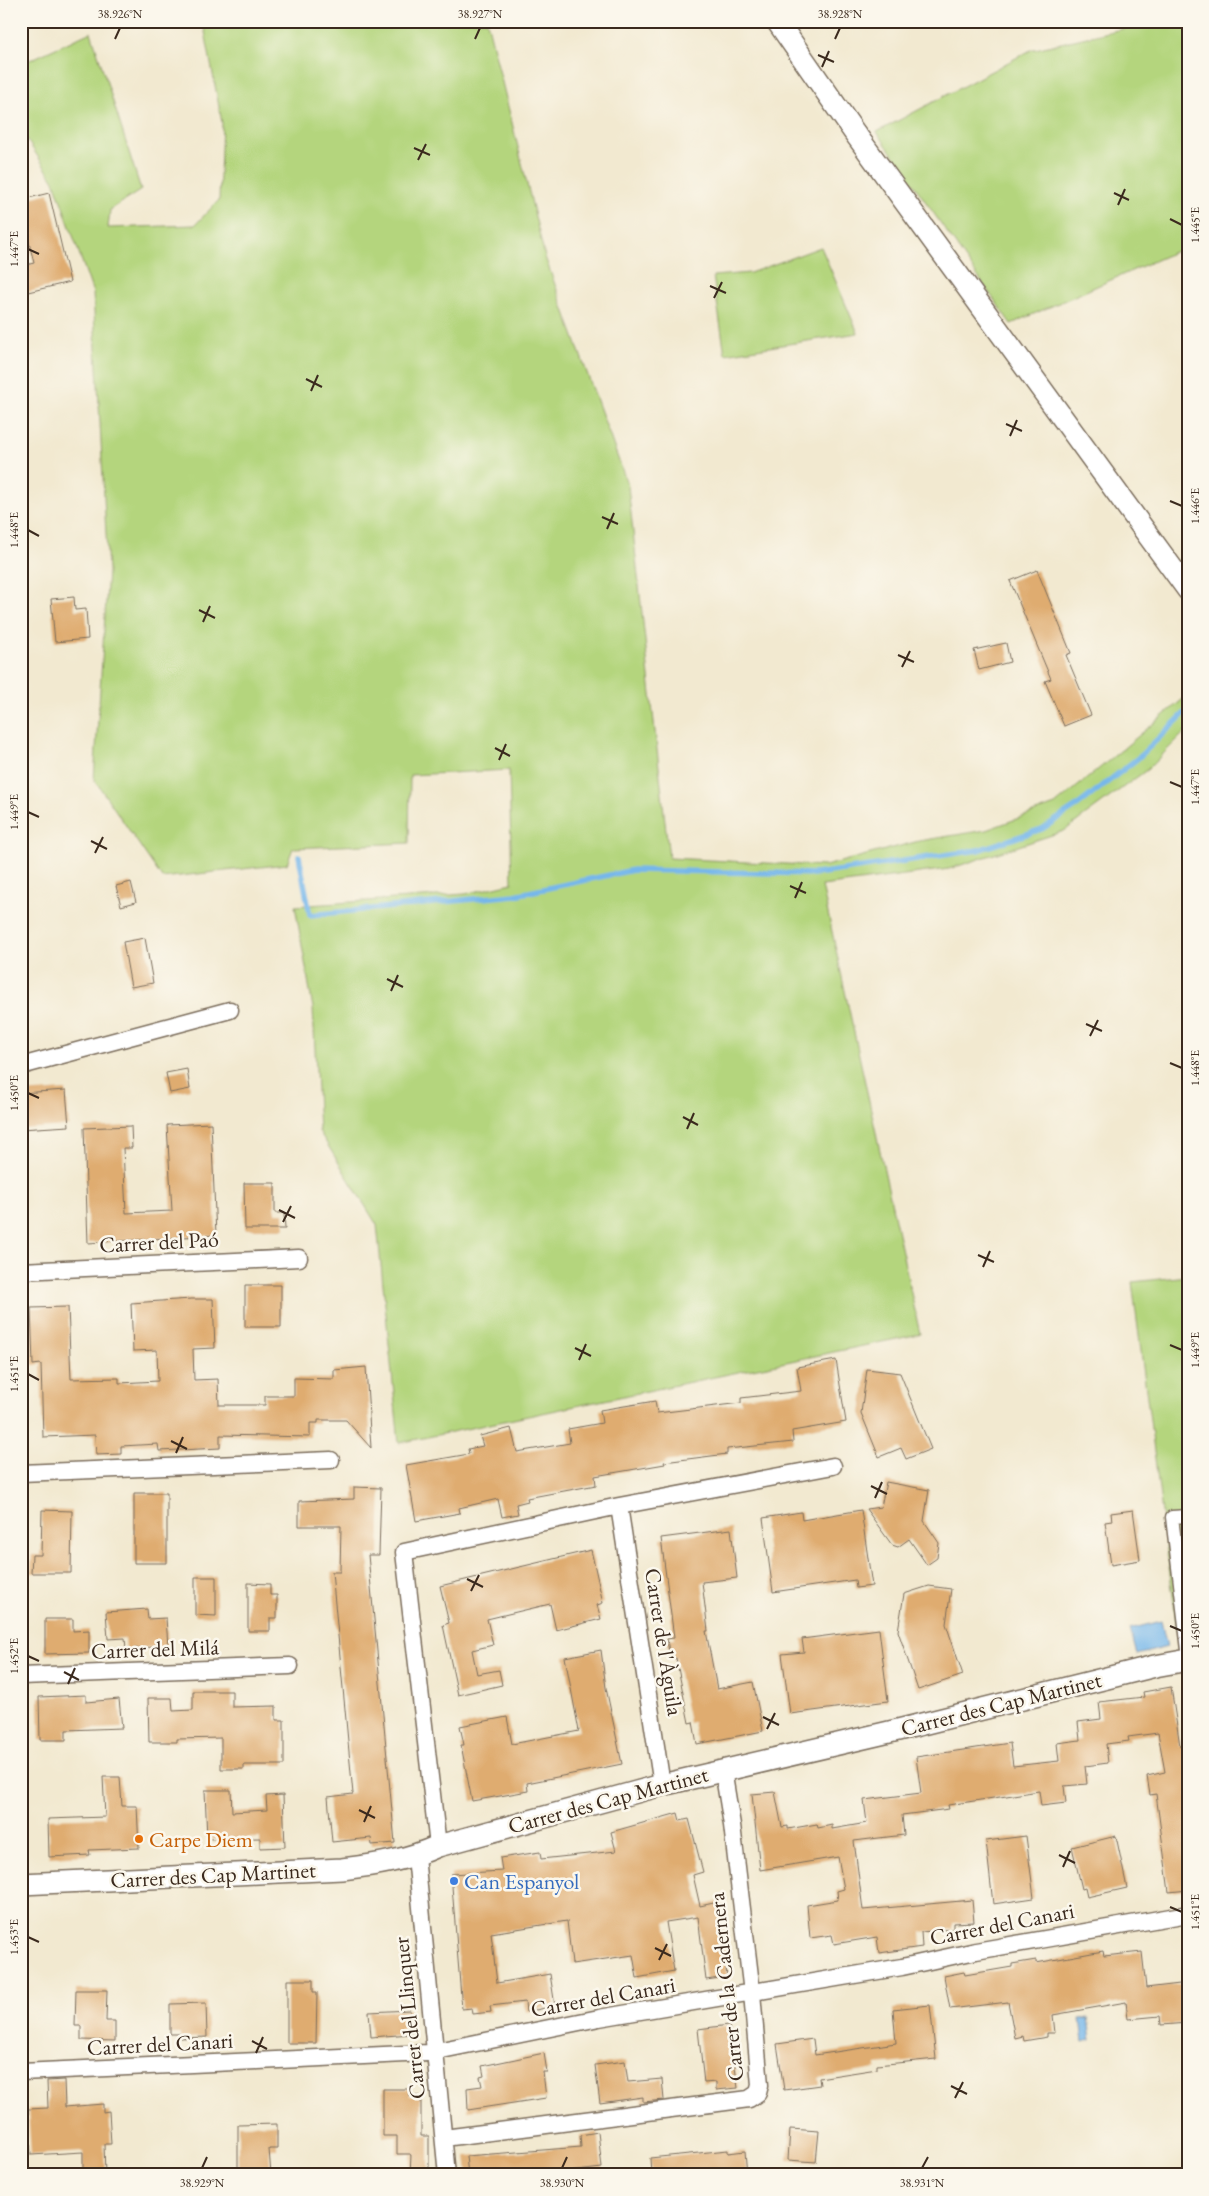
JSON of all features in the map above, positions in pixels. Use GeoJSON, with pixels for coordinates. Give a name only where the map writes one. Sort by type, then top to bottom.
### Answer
{"type":"FeatureCollection","features":[{"type":"Feature","properties":{"kind":"street"},"geometry":{"type":"LineString","coordinates":[[777,21],[854,132],[1188,590]]}},
{"type":"Feature","properties":{"kind":"street"},"geometry":{"type":"LineString","coordinates":[[21,1066],[230,1010]]}},
{"type":"Feature","properties":{"kind":"street","name":"Carrer del Paó"},"geometry":{"type":"LineString","coordinates":[[21,1271],[299,1258]]}},
{"type":"Feature","properties":{"kind":"street"},"geometry":{"type":"LineString","coordinates":[[21,1473],[331,1460]]}},
{"type":"Feature","properties":{"kind":"street"},"geometry":{"type":"LineString","coordinates":[[438,1846],[404,1552],[619,1506],[833,1466]]}},
{"type":"Feature","properties":{"kind":"street","name":"Carrer de l'Àguila"},"geometry":{"type":"LineString","coordinates":[[619,1506],[662,1785]]}},
{"type":"Feature","properties":{"kind":"street"},"geometry":{"type":"LineString","coordinates":[[1188,1516],[1172,1517],[1188,1650]]}},
{"type":"Feature","properties":{"kind":"street","name":"Carrer des Cap Martinet"},"geometry":{"type":"LineString","coordinates":[[21,1884],[342,1869],[374,1865],[416,1856],[438,1846],[662,1785],[898,1730],[1155,1666],[1188,1660]]}},
{"type":"Feature","properties":{"kind":"street","name":"Carrer del Milá"},"geometry":{"type":"LineString","coordinates":[[21,1676],[290,1666]]}},
{"type":"Feature","properties":{"kind":"street","name":"Carrer de la Cadernera"},"geometry":{"type":"LineString","coordinates":[[444,2138],[749,2099],[758,2093],[760,2085],[752,1993],[732,1825],[723,1770]]}},
{"type":"Feature","properties":{"kind":"street","name":"Carrer del Llinquer"},"geometry":{"type":"LineString","coordinates":[[416,1856],[447,2175]]}},
{"type":"Feature","properties":{"kind":"street","name":"Carrer del Canari"},"geometry":{"type":"LineString","coordinates":[[21,2072],[427,2053],[600,2018],[752,1993],[1188,1914]]}},
{"type":"Feature","properties":{"kind":"green space"},"geometry":{"type":"Polygon","coordinates":[[[203,21],[487,21],[545,257],[628,486],[669,858],[825,866],[919,841],[986,830],[1055,805],[1188,695],[1188,729],[1148,769],[1064,831],[949,869],[822,886],[920,1334],[399,1443],[377,1225],[319,1131],[313,1008],[295,906],[465,894],[512,883],[509,770],[410,775],[409,843],[293,848],[287,864],[162,878],[94,779],[108,571],[93,293],[54,181],[21,131],[21,64],[91,32],[141,190],[110,210],[108,228],[195,225],[219,200],[222,123],[203,21]]]}},
{"type":"Feature","properties":{"kind":"green space"},"geometry":{"type":"Polygon","coordinates":[[[1156,21],[1188,21],[1188,246],[1011,324],[877,132],[1031,50],[1156,21]]]}},
{"type":"Feature","properties":{"kind":"green space"},"geometry":{"type":"Polygon","coordinates":[[[821,247],[858,333],[725,354],[713,276],[750,273],[821,247]]]}},
{"type":"Feature","properties":{"kind":"green space"},"geometry":{"type":"Polygon","coordinates":[[[1188,1276],[1188,1642],[1179,1643],[1132,1282],[1188,1276]]]}},
{"type":"Feature","properties":{"kind":"water"},"geometry":{"type":"Polygon","coordinates":[[[1161,1621],[1167,1647],[1137,1655],[1130,1629],[1161,1621]]]}},
{"type":"Feature","properties":{"kind":"water"},"geometry":{"type":"Polygon","coordinates":[[[1088,2018],[1091,2040],[1083,2042],[1080,2019],[1088,2018]]]}},
{"type":"Feature","properties":{"kind":"building"},"geometry":{"type":"Polygon","coordinates":[[[49,193],[70,282],[28,292],[22,266],[34,263],[26,230],[21,231],[21,200],[49,193]]]}},
{"type":"Feature","properties":{"kind":"building"},"geometry":{"type":"Polygon","coordinates":[[[1037,570],[1071,653],[1066,655],[1091,715],[1064,726],[1045,681],[1051,679],[1010,581],[1037,570]]]}},
{"type":"Feature","properties":{"kind":"building"},"geometry":{"type":"Polygon","coordinates":[[[74,597],[75,610],[86,609],[88,639],[55,642],[51,599],[74,597]]]}},
{"type":"Feature","properties":{"kind":"building"},"geometry":{"type":"Polygon","coordinates":[[[1006,643],[1010,662],[979,670],[974,650],[1006,643]]]}},
{"type":"Feature","properties":{"kind":"building"},"geometry":{"type":"Polygon","coordinates":[[[131,882],[136,902],[121,906],[116,886],[131,882]]]}},
{"type":"Feature","properties":{"kind":"building"},"geometry":{"type":"Polygon","coordinates":[[[145,938],[153,983],[131,987],[123,942],[145,938]]]}},
{"type":"Feature","properties":{"kind":"building"},"geometry":{"type":"Polygon","coordinates":[[[187,1069],[190,1089],[170,1093],[166,1073],[187,1069]]]}},
{"type":"Feature","properties":{"kind":"building"},"geometry":{"type":"Polygon","coordinates":[[[66,1090],[69,1126],[21,1129],[21,1093],[66,1090]]]}},
{"type":"Feature","properties":{"kind":"building"},"geometry":{"type":"Polygon","coordinates":[[[211,1123],[216,1235],[88,1243],[84,1128],[131,1126],[132,1148],[123,1148],[126,1213],[172,1211],[167,1125],[211,1123]]]}},
{"type":"Feature","properties":{"kind":"building"},"geometry":{"type":"Polygon","coordinates":[[[244,1183],[275,1183],[275,1213],[284,1213],[285,1229],[245,1229],[244,1183]]]}},
{"type":"Feature","properties":{"kind":"building"},"geometry":{"type":"Polygon","coordinates":[[[245,1285],[281,1285],[281,1327],[245,1327],[245,1285]]]}},
{"type":"Feature","properties":{"kind":"building"},"geometry":{"type":"Polygon","coordinates":[[[213,1299],[215,1348],[193,1349],[194,1380],[218,1379],[219,1405],[265,1405],[265,1396],[294,1396],[294,1378],[334,1379],[334,1370],[366,1367],[371,1448],[346,1420],[318,1420],[318,1423],[310,1423],[310,1437],[220,1435],[220,1448],[159,1451],[158,1444],[121,1446],[121,1454],[96,1455],[95,1435],[43,1437],[41,1364],[33,1365],[31,1308],[68,1307],[71,1379],[119,1378],[119,1383],[158,1381],[157,1350],[133,1351],[131,1303],[213,1299]]]}},
{"type":"Feature","properties":{"kind":"building"},"geometry":{"type":"Polygon","coordinates":[[[836,1360],[846,1422],[792,1431],[793,1442],[727,1449],[727,1454],[664,1462],[665,1464],[595,1476],[596,1485],[527,1498],[528,1501],[516,1504],[518,1514],[502,1517],[498,1499],[459,1508],[460,1513],[416,1521],[406,1465],[469,1454],[468,1449],[483,1446],[480,1436],[511,1428],[517,1452],[570,1443],[568,1429],[602,1423],[600,1410],[655,1401],[657,1413],[741,1403],[741,1398],[801,1391],[797,1367],[836,1360]]]}},
{"type":"Feature","properties":{"kind":"building"},"geometry":{"type":"Polygon","coordinates":[[[867,1369],[900,1373],[931,1449],[906,1459],[901,1448],[879,1457],[861,1413],[867,1369]]]}},
{"type":"Feature","properties":{"kind":"building"},"geometry":{"type":"Polygon","coordinates":[[[886,1482],[929,1490],[924,1521],[939,1543],[937,1558],[927,1565],[909,1539],[898,1547],[892,1545],[866,1509],[881,1507],[886,1482]]]}},
{"type":"Feature","properties":{"kind":"building"},"geometry":{"type":"Polygon","coordinates":[[[354,1487],[381,1488],[379,1555],[368,1555],[395,1843],[372,1845],[371,1838],[332,1842],[328,1797],[353,1794],[332,1572],[340,1572],[341,1526],[299,1526],[299,1501],[354,1499],[354,1487]]]}},
{"type":"Feature","properties":{"kind":"building"},"geometry":{"type":"Polygon","coordinates":[[[134,1493],[167,1493],[167,1563],[134,1563],[134,1493]]]}},
{"type":"Feature","properties":{"kind":"building"},"geometry":{"type":"Polygon","coordinates":[[[42,1510],[72,1511],[71,1573],[31,1573],[32,1555],[41,1555],[42,1510]]]}},
{"type":"Feature","properties":{"kind":"building"},"geometry":{"type":"Polygon","coordinates":[[[861,1510],[872,1586],[856,1588],[855,1580],[773,1592],[763,1518],[801,1512],[802,1520],[861,1510]]]}},
{"type":"Feature","properties":{"kind":"building"},"geometry":{"type":"Polygon","coordinates":[[[1133,1510],[1140,1560],[1111,1565],[1105,1522],[1112,1521],[1111,1513],[1133,1510]]]}},
{"type":"Feature","properties":{"kind":"building"},"geometry":{"type":"Polygon","coordinates":[[[731,1529],[737,1578],[702,1582],[708,1631],[706,1631],[717,1689],[753,1682],[763,1731],[697,1744],[693,1722],[689,1723],[676,1658],[670,1659],[667,1639],[674,1638],[661,1538],[731,1529]]]}},
{"type":"Feature","properties":{"kind":"building"},"geometry":{"type":"Polygon","coordinates":[[[591,1550],[603,1603],[597,1605],[601,1619],[556,1630],[550,1604],[487,1619],[493,1645],[472,1650],[477,1674],[499,1670],[502,1685],[458,1695],[443,1625],[449,1623],[440,1586],[591,1550]]]}},
{"type":"Feature","properties":{"kind":"building"},"geometry":{"type":"Polygon","coordinates":[[[195,1577],[216,1577],[216,1616],[195,1615],[195,1577]]]}},
{"type":"Feature","properties":{"kind":"building"},"geometry":{"type":"Polygon","coordinates":[[[248,1583],[270,1584],[270,1595],[277,1595],[277,1618],[270,1618],[270,1631],[248,1631],[248,1583]]]}},
{"type":"Feature","properties":{"kind":"building"},"geometry":{"type":"Polygon","coordinates":[[[929,1586],[951,1589],[946,1624],[963,1675],[918,1690],[898,1631],[904,1594],[929,1586]]]}},
{"type":"Feature","properties":{"kind":"building"},"geometry":{"type":"Polygon","coordinates":[[[147,1609],[148,1619],[166,1618],[168,1646],[126,1649],[125,1638],[108,1639],[106,1612],[147,1609]]]}},
{"type":"Feature","properties":{"kind":"building"},"geometry":{"type":"Polygon","coordinates":[[[45,1619],[73,1619],[73,1631],[89,1630],[89,1653],[45,1654],[45,1619]]]}},
{"type":"Feature","properties":{"kind":"building"},"geometry":{"type":"Polygon","coordinates":[[[879,1629],[888,1701],[790,1714],[782,1654],[804,1652],[802,1639],[879,1629]]]}},
{"type":"Feature","properties":{"kind":"building"},"geometry":{"type":"Polygon","coordinates":[[[601,1650],[606,1688],[622,1764],[527,1783],[528,1791],[472,1801],[461,1745],[464,1745],[460,1726],[507,1717],[512,1744],[579,1731],[565,1657],[601,1650]]]}},
{"type":"Feature","properties":{"kind":"building"},"geometry":{"type":"Polygon","coordinates":[[[1171,1687],[1180,1746],[1186,1745],[1188,1753],[1188,1890],[1169,1892],[1156,1794],[1150,1795],[1147,1776],[1165,1772],[1158,1733],[1128,1737],[1129,1741],[1106,1744],[1108,1763],[1085,1766],[1087,1784],[1064,1786],[1066,1803],[1041,1806],[1039,1791],[948,1805],[949,1809],[902,1815],[904,1835],[854,1841],[863,1910],[972,1900],[974,1922],[953,1923],[953,1929],[921,1932],[922,1947],[879,1953],[877,1937],[834,1944],[832,1935],[810,1938],[807,1905],[838,1900],[837,1891],[844,1889],[838,1857],[760,1870],[752,1794],[775,1792],[782,1827],[788,1826],[788,1829],[817,1824],[818,1828],[832,1825],[832,1829],[867,1823],[864,1800],[921,1793],[916,1757],[1010,1743],[1013,1766],[1059,1761],[1057,1743],[1080,1740],[1078,1722],[1101,1719],[1099,1702],[1144,1697],[1143,1692],[1171,1687]]]}},
{"type":"Feature","properties":{"kind":"building"},"geometry":{"type":"Polygon","coordinates":[[[193,1691],[232,1691],[232,1707],[276,1706],[276,1720],[284,1720],[284,1765],[244,1765],[244,1769],[221,1769],[221,1738],[177,1739],[177,1742],[149,1742],[148,1698],[172,1698],[173,1711],[193,1710],[193,1691]]]}},
{"type":"Feature","properties":{"kind":"building"},"geometry":{"type":"Polygon","coordinates":[[[86,1695],[86,1702],[119,1699],[122,1728],[66,1730],[66,1740],[40,1740],[39,1697],[86,1695]]]}},
{"type":"Feature","properties":{"kind":"building"},"geometry":{"type":"Polygon","coordinates":[[[103,1777],[120,1777],[122,1806],[137,1806],[139,1848],[89,1850],[90,1855],[49,1857],[48,1819],[105,1817],[103,1777]]]}},
{"type":"Feature","properties":{"kind":"building"},"geometry":{"type":"Polygon","coordinates":[[[205,1790],[231,1790],[232,1812],[267,1810],[266,1796],[283,1795],[285,1847],[260,1848],[260,1838],[207,1839],[205,1790]]]}},
{"type":"Feature","properties":{"kind":"building"},"geometry":{"type":"Polygon","coordinates":[[[678,1813],[680,1821],[689,1819],[703,1872],[693,1875],[700,1906],[718,1902],[720,1905],[727,1977],[706,1980],[698,1917],[666,1922],[674,1971],[637,1978],[633,1955],[572,1964],[567,1921],[491,1933],[497,1983],[550,1974],[555,2006],[526,2012],[525,2002],[490,2006],[491,2012],[473,2014],[472,2008],[462,2009],[451,1874],[502,1871],[500,1858],[540,1852],[541,1859],[616,1851],[611,1832],[678,1813]]]}},
{"type":"Feature","properties":{"kind":"building"},"geometry":{"type":"Polygon","coordinates":[[[1026,1836],[1034,1898],[993,1904],[986,1841],[1026,1836]]]}},
{"type":"Feature","properties":{"kind":"building"},"geometry":{"type":"Polygon","coordinates":[[[1116,1836],[1127,1888],[1087,1897],[1085,1888],[1082,1889],[1072,1847],[1116,1836]]]}},
{"type":"Feature","properties":{"kind":"building"},"geometry":{"type":"Polygon","coordinates":[[[1103,1951],[1104,1956],[1142,1952],[1146,1988],[1188,1983],[1188,2023],[1161,2025],[1160,2016],[1128,2019],[1126,2002],[1053,2015],[1055,2033],[1047,2033],[1047,2037],[1024,2041],[1023,2036],[1015,2038],[1008,2002],[950,2009],[944,1976],[964,1972],[965,1975],[1012,1967],[1012,1964],[1036,1960],[1036,1963],[1103,1951]]]}},
{"type":"Feature","properties":{"kind":"building"},"geometry":{"type":"Polygon","coordinates":[[[287,1980],[313,1980],[313,1992],[317,1992],[316,2043],[287,2043],[287,1980]]]}},
{"type":"Feature","properties":{"kind":"building"},"geometry":{"type":"Polygon","coordinates":[[[76,1990],[107,1990],[106,2021],[115,2021],[115,2041],[81,2040],[81,2026],[75,2026],[76,1990]]]}},
{"type":"Feature","properties":{"kind":"building"},"geometry":{"type":"Polygon","coordinates":[[[206,2003],[207,2037],[180,2038],[180,2034],[170,2034],[170,2004],[206,2003]]]}},
{"type":"Feature","properties":{"kind":"building"},"geometry":{"type":"Polygon","coordinates":[[[930,2005],[936,2059],[877,2065],[877,2069],[819,2078],[820,2085],[784,2090],[777,2044],[813,2039],[815,2055],[896,2043],[893,2009],[930,2005]]]}},
{"type":"Feature","properties":{"kind":"building"},"geometry":{"type":"Polygon","coordinates":[[[410,2010],[411,2034],[371,2037],[369,2012],[410,2010]]]}},
{"type":"Feature","properties":{"kind":"building"},"geometry":{"type":"Polygon","coordinates":[[[729,2025],[738,2088],[716,2090],[716,2082],[704,2083],[698,2029],[729,2025]]]}},
{"type":"Feature","properties":{"kind":"building"},"geometry":{"type":"Polygon","coordinates":[[[544,2053],[547,2072],[543,2072],[546,2098],[468,2110],[467,2088],[482,2086],[480,2077],[484,2076],[482,2066],[544,2053]]]}},
{"type":"Feature","properties":{"kind":"building"},"geometry":{"type":"Polygon","coordinates":[[[625,2061],[628,2082],[662,2079],[664,2100],[643,2102],[643,2097],[600,2103],[595,2065],[625,2061]]]}},
{"type":"Feature","properties":{"kind":"building"},"geometry":{"type":"Polygon","coordinates":[[[64,2080],[65,2107],[103,2104],[103,2112],[109,2111],[111,2144],[104,2144],[105,2175],[83,2175],[83,2152],[31,2155],[28,2109],[48,2108],[47,2081],[64,2080]]]}},
{"type":"Feature","properties":{"kind":"building"},"geometry":{"type":"Polygon","coordinates":[[[383,2089],[409,2089],[409,2096],[421,2096],[421,2136],[429,2136],[429,2175],[410,2175],[411,2154],[397,2154],[397,2136],[383,2136],[383,2089]]]}},
{"type":"Feature","properties":{"kind":"building"},"geometry":{"type":"Polygon","coordinates":[[[277,2124],[277,2149],[269,2149],[271,2175],[238,2175],[238,2125],[277,2124]]]}},
{"type":"Feature","properties":{"kind":"building"},"geometry":{"type":"Polygon","coordinates":[[[790,2129],[819,2131],[816,2162],[788,2160],[790,2129]]]}},
{"type":"Feature","properties":{"kind":"building"},"geometry":{"type":"Polygon","coordinates":[[[598,2132],[602,2168],[568,2172],[568,2175],[468,2175],[466,2156],[581,2147],[580,2135],[598,2132]]]}},
{"type":"Feature","properties":{"kind":"building"},"geometry":{"type":"Polygon","coordinates":[[[728,2150],[728,2153],[745,2151],[747,2175],[651,2175],[650,2158],[728,2150]]]}},
{"type":"Feature","properties":{"kind":"waterway"},"geometry":{"type":"LineString","coordinates":[[299,856],[310,915],[515,895],[633,870],[816,874],[978,850],[1042,829],[1077,806],[1138,758],[1188,710]]}},
{"type":"Feature","properties":{"kind":"place","name":"Carpe Diem"},"geometry":{"type":"Point","coordinates":[139,1839]}},
{"type":"Feature","properties":{"kind":"place","name":"Can Espanyol"},"geometry":{"type":"Point","coordinates":[454,1881]}}]}
